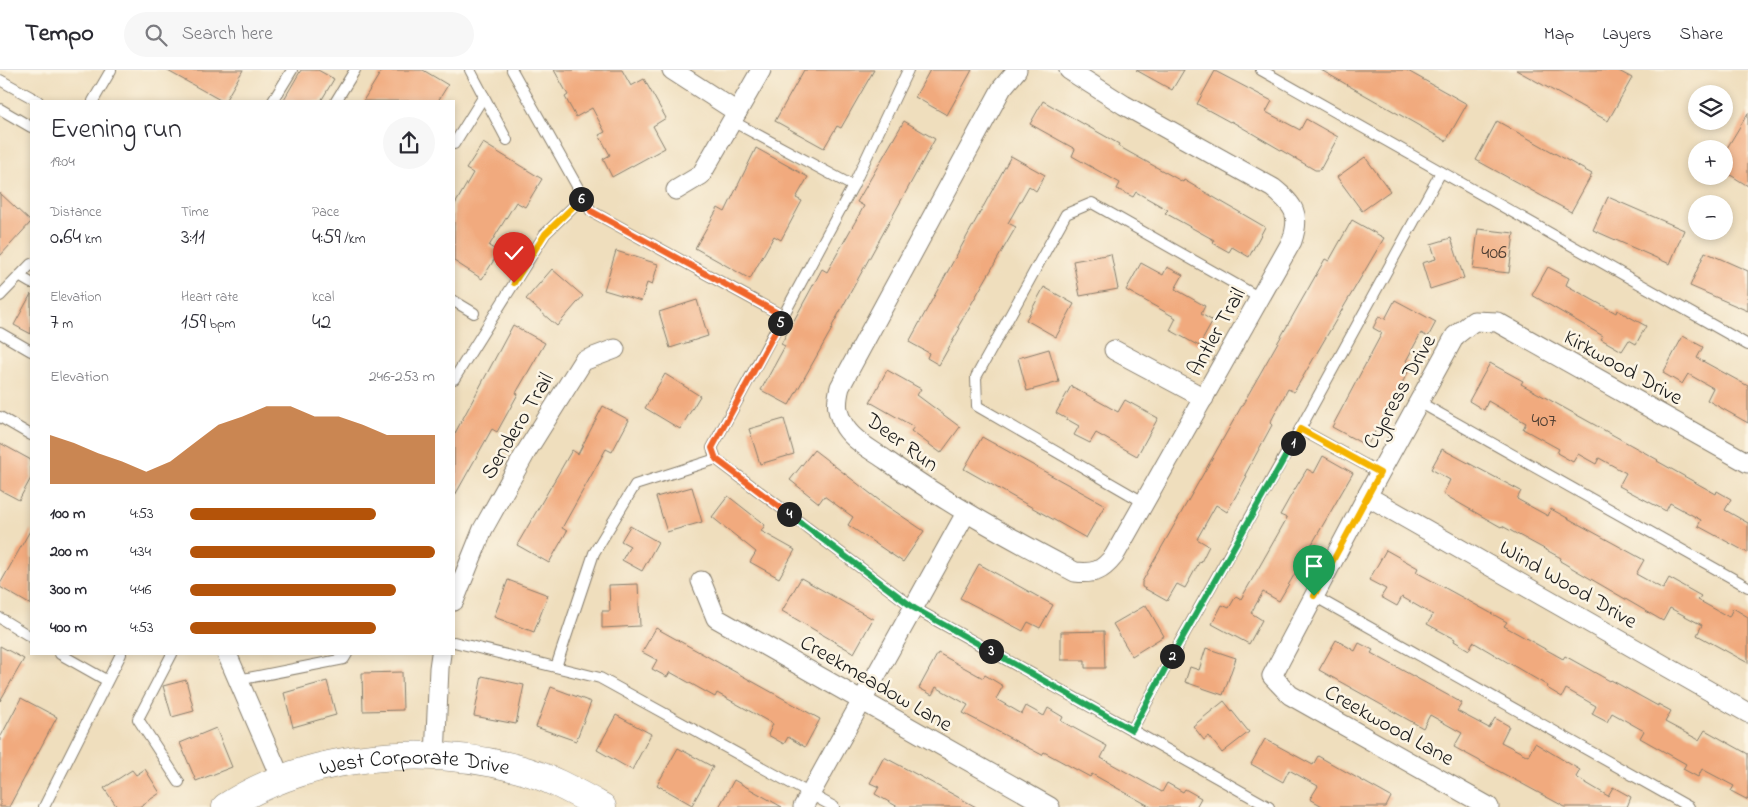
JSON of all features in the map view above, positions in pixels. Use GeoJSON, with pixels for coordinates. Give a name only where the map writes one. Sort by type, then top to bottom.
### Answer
{"type":"FeatureCollection","features":[{"type":"Feature","properties":{"kind":"street"},"geometry":{"type":"LineString","coordinates":[[672,70],[734,116]]}},
{"type":"Feature","properties":{"kind":"street"},"geometry":{"type":"LineString","coordinates":[[676,190],[701,175],[761,70]]}},
{"type":"Feature","properties":{"kind":"street","name":"Deer Run"},"geometry":{"type":"LineString","coordinates":[[966,513],[860,442],[846,428],[836,403],[840,387],[1002,88],[1017,70]]}},
{"type":"Feature","properties":{"kind":"street","name":"Antler Trail"},"geometry":{"type":"LineString","coordinates":[[966,513],[1075,572],[1088,574],[1107,565],[1145,503],[1292,241],[1297,226],[1295,212],[1288,200],[1273,188],[1124,105],[1069,70]]}},
{"type":"Feature","properties":{"kind":"street","name":"Cypress Drive"},"geometry":{"type":"LineString","coordinates":[[1272,676],[1367,496],[1455,336],[1474,321]]}},
{"type":"Feature","properties":{"kind":"street","name":"Kirkwood Drive"},"geometry":{"type":"LineString","coordinates":[[1474,321],[1497,322],[1748,463]]}},
{"type":"Feature","properties":{"kind":"street","name":"Sendero Trail"},"geometry":{"type":"LineString","coordinates":[[455,598],[483,528],[526,452],[583,361],[616,349]]}},
{"type":"Feature","properties":{"kind":"street"},"geometry":{"type":"LineString","coordinates":[[1114,350],[1204,398]]}},
{"type":"Feature","properties":{"kind":"street","name":"Wind Wood Drive"},"geometry":{"type":"LineString","coordinates":[[1367,496],[1748,713]]}},
{"type":"Feature","properties":{"kind":"street"},"geometry":{"type":"LineString","coordinates":[[806,800],[966,513]]}},
{"type":"Feature","properties":{"kind":"street","name":"Creekmeadow Lane"},"geometry":{"type":"LineString","coordinates":[[700,581],[716,618],[1050,807]]}},
{"type":"Feature","properties":{"kind":"street"},"geometry":{"type":"LineString","coordinates":[[227,655],[281,779]]}},
{"type":"Feature","properties":{"kind":"street"},"geometry":{"type":"LineString","coordinates":[[435,757],[441,655]]}},
{"type":"Feature","properties":{"kind":"street","name":"Creekwood Lane"},"geometry":{"type":"LineString","coordinates":[[1272,676],[1290,696],[1489,807]]}},
{"type":"Feature","properties":{"kind":"street","name":"West Corporate Drive"},"geometry":{"type":"LineString","coordinates":[[226,807],[246,794],[281,779],[331,763],[382,757],[435,757],[485,762],[520,770],[561,784],[602,807]]}},
{"type":"Feature","properties":{"kind":"lane"},"geometry":{"type":"LineString","coordinates":[[94,100],[111,70]]}},
{"type":"Feature","properties":{"kind":"lane"},"geometry":{"type":"LineString","coordinates":[[274,100],[292,70]]}},
{"type":"Feature","properties":{"kind":"lane"},"geometry":{"type":"LineString","coordinates":[[337,100],[355,70]]}},
{"type":"Feature","properties":{"kind":"lane"},"geometry":{"type":"LineString","coordinates":[[470,70],[507,140]]}},
{"type":"Feature","properties":{"kind":"lane"},"geometry":{"type":"LineString","coordinates":[[512,70],[591,211],[783,316]]}},
{"type":"Feature","properties":{"kind":"lane"},"geometry":{"type":"LineString","coordinates":[[908,70],[854,186],[712,448],[716,459],[914,608],[1269,807]]}},
{"type":"Feature","properties":{"kind":"lane"},"geometry":{"type":"LineString","coordinates":[[1261,70],[1748,345]]}},
{"type":"Feature","properties":{"kind":"lane"},"geometry":{"type":"LineString","coordinates":[[0,80],[36,100]]}},
{"type":"Feature","properties":{"kind":"lane"},"geometry":{"type":"LineString","coordinates":[[455,142],[484,96]]}},
{"type":"Feature","properties":{"kind":"lane"},"geometry":{"type":"LineString","coordinates":[[0,109],[30,126]]}},
{"type":"Feature","properties":{"kind":"lane"},"geometry":{"type":"LineString","coordinates":[[734,116],[854,186]]}},
{"type":"Feature","properties":{"kind":"lane"},"geometry":{"type":"LineString","coordinates":[[1132,730],[1441,172]]}},
{"type":"Feature","properties":{"kind":"lane"},"geometry":{"type":"LineString","coordinates":[[455,377],[545,234],[583,197]]}},
{"type":"Feature","properties":{"kind":"lane"},"geometry":{"type":"LineString","coordinates":[[1145,503],[976,406],[976,377],[1066,214],[1092,203],[1260,298]]}},
{"type":"Feature","properties":{"kind":"lane"},"geometry":{"type":"LineString","coordinates":[[0,296],[30,265]]}},
{"type":"Feature","properties":{"kind":"lane"},"geometry":{"type":"LineString","coordinates":[[20,276],[30,281]]}},
{"type":"Feature","properties":{"kind":"lane"},"geometry":{"type":"LineString","coordinates":[[455,302],[474,313]]}},
{"type":"Feature","properties":{"kind":"lane"},"geometry":{"type":"LineString","coordinates":[[0,333],[30,350]]}},
{"type":"Feature","properties":{"kind":"lane"},"geometry":{"type":"LineString","coordinates":[[1419,402],[1748,587]]}},
{"type":"Feature","properties":{"kind":"lane"},"geometry":{"type":"LineString","coordinates":[[0,417],[30,434]]}},
{"type":"Feature","properties":{"kind":"lane"},"geometry":{"type":"LineString","coordinates":[[1300,429],[1380,473]]}},
{"type":"Feature","properties":{"kind":"lane"},"geometry":{"type":"LineString","coordinates":[[556,667],[594,553],[634,485],[716,459]]}},
{"type":"Feature","properties":{"kind":"lane"},"geometry":{"type":"LineString","coordinates":[[1314,596],[1689,807]]}},
{"type":"Feature","properties":{"kind":"lane"},"geometry":{"type":"LineString","coordinates":[[0,618],[30,636]]}},
{"type":"Feature","properties":{"kind":"lane"},"geometry":{"type":"LineString","coordinates":[[455,642],[600,678],[806,800],[834,807]]}},
{"type":"Feature","properties":{"kind":"lane"},"geometry":{"type":"LineString","coordinates":[[62,655],[106,680]]}},
{"type":"Feature","properties":{"kind":"lane"},"geometry":{"type":"LineString","coordinates":[[44,807],[106,680],[120,655]]}},
{"type":"Feature","properties":{"kind":"lane"},"geometry":{"type":"LineString","coordinates":[[171,655],[138,719],[179,782]]}},
{"type":"Feature","properties":{"kind":"lane"},"geometry":{"type":"LineString","coordinates":[[238,680],[344,659],[346,655]]}},
{"type":"Feature","properties":{"kind":"building"},"geometry":{"type":"Polygon","coordinates":[[[166,70],[243,70],[226,100],[220,100],[166,70]]]}},
{"type":"Feature","properties":{"kind":"building"},"geometry":{"type":"Polygon","coordinates":[[[301,70],[318,70],[334,79],[322,100],[284,100],[301,70]]]}},
{"type":"Feature","properties":{"kind":"building"},"geometry":{"type":"Polygon","coordinates":[[[382,70],[423,70],[448,85],[439,100],[364,100],[382,70]]]}},
{"type":"Feature","properties":{"kind":"building"},"geometry":{"type":"Polygon","coordinates":[[[554,70],[622,70],[631,86],[644,79],[666,118],[653,126],[665,148],[612,177],[603,159],[610,155],[599,135],[605,132],[592,108],[576,117],[565,97],[568,95],[554,70]]]}},
{"type":"Feature","properties":{"kind":"building"},"geometry":{"type":"Polygon","coordinates":[[[804,70],[874,70],[841,128],[837,126],[824,148],[775,121],[804,70]]]}},
{"type":"Feature","properties":{"kind":"building"},"geometry":{"type":"Polygon","coordinates":[[[930,70],[972,70],[947,115],[915,97],[930,70]]]}},
{"type":"Feature","properties":{"kind":"building"},"geometry":{"type":"Polygon","coordinates":[[[1136,70],[1184,70],[1172,90],[1136,70]]]}},
{"type":"Feature","properties":{"kind":"building"},"geometry":{"type":"Polygon","coordinates":[[[1321,70],[1406,70],[1467,104],[1446,141],[1321,70]]]}},
{"type":"Feature","properties":{"kind":"building"},"geometry":{"type":"Polygon","coordinates":[[[1516,70],[1617,70],[1632,78],[1608,121],[1516,70]]]}},
{"type":"Feature","properties":{"kind":"building"},"geometry":{"type":"Polygon","coordinates":[[[1215,71],[1272,101],[1266,112],[1300,130],[1306,119],[1338,137],[1320,170],[1315,170],[1231,121],[1197,104],[1215,71]]]}},
{"type":"Feature","properties":{"kind":"building"},"geometry":{"type":"Polygon","coordinates":[[[1043,101],[1119,144],[1118,146],[1183,182],[1184,180],[1265,227],[1249,257],[1232,247],[1229,252],[1213,243],[1214,240],[1165,213],[1168,210],[1136,192],[1133,197],[1117,189],[1120,183],[1072,156],[1075,149],[1030,124],[1043,101]]]}},
{"type":"Feature","properties":{"kind":"building"},"geometry":{"type":"Polygon","coordinates":[[[1748,113],[1748,186],[1733,177],[1732,140],[1748,113]]]}},
{"type":"Feature","properties":{"kind":"building"},"geometry":{"type":"Polygon","coordinates":[[[904,121],[935,139],[789,405],[761,390],[785,346],[781,344],[822,269],[827,272],[864,206],[857,202],[904,121]]]}},
{"type":"Feature","properties":{"kind":"building"},"geometry":{"type":"Polygon","coordinates":[[[1497,121],[1592,174],[1571,212],[1476,160],[1497,121]]]}},
{"type":"Feature","properties":{"kind":"building"},"geometry":{"type":"Polygon","coordinates":[[[483,143],[542,179],[525,207],[516,202],[489,246],[499,252],[482,279],[455,262],[455,204],[473,173],[466,169],[483,143]]]}},
{"type":"Feature","properties":{"kind":"building"},"geometry":{"type":"Polygon","coordinates":[[[756,148],[808,177],[796,198],[802,201],[781,240],[774,236],[750,279],[695,248],[718,208],[725,212],[756,148]]]}},
{"type":"Feature","properties":{"kind":"building"},"geometry":{"type":"Polygon","coordinates":[[[1011,156],[1045,175],[1036,191],[1029,186],[1008,223],[1016,227],[958,327],[960,328],[939,365],[927,358],[929,353],[909,342],[1011,156]]]}},
{"type":"Feature","properties":{"kind":"building"},"geometry":{"type":"Polygon","coordinates":[[[1365,157],[1390,191],[1362,211],[1337,177],[1365,157]]]}},
{"type":"Feature","properties":{"kind":"building"},"geometry":{"type":"Polygon","coordinates":[[[0,193],[30,223],[0,256],[0,193]]]}},
{"type":"Feature","properties":{"kind":"building"},"geometry":{"type":"Polygon","coordinates":[[[1608,197],[1684,230],[1670,264],[1593,230],[1608,197]]]}},
{"type":"Feature","properties":{"kind":"building"},"geometry":{"type":"Polygon","coordinates":[[[1352,220],[1384,238],[1294,392],[1288,389],[1270,423],[1272,425],[1245,475],[1247,476],[1227,512],[1216,505],[1197,539],[1209,546],[1201,562],[1185,588],[1177,584],[1167,601],[1142,587],[1142,582],[1325,259],[1329,261],[1352,220]]]}},
{"type":"Feature","properties":{"kind":"building"},"geometry":{"type":"Polygon","coordinates":[[[1478,229],[1514,233],[1509,273],[1473,269],[1478,229]]]}},
{"type":"Feature","properties":{"kind":"building"},"geometry":{"type":"Polygon","coordinates":[[[1451,238],[1464,278],[1430,289],[1422,263],[1436,259],[1431,244],[1451,238]]]}},
{"type":"Feature","properties":{"kind":"building"},"geometry":{"type":"Polygon","coordinates":[[[616,251],[658,264],[652,285],[647,283],[641,301],[604,290],[616,251]]]}},
{"type":"Feature","properties":{"kind":"building"},"geometry":{"type":"Polygon","coordinates":[[[1705,252],[1748,271],[1748,311],[1690,286],[1705,252]]]}},
{"type":"Feature","properties":{"kind":"building"},"geometry":{"type":"Polygon","coordinates":[[[1111,254],[1118,289],[1080,296],[1073,261],[1111,254]]]}},
{"type":"Feature","properties":{"kind":"building"},"geometry":{"type":"Polygon","coordinates":[[[1141,263],[1163,275],[1167,267],[1183,275],[1175,289],[1205,306],[1201,314],[1213,321],[1199,346],[1170,330],[1176,318],[1126,290],[1141,263]]]}},
{"type":"Feature","properties":{"kind":"building"},"geometry":{"type":"Polygon","coordinates":[[[1548,267],[1569,278],[1566,285],[1616,313],[1617,310],[1646,326],[1636,344],[1629,340],[1622,351],[1601,339],[1603,336],[1532,295],[1548,267]]]}},
{"type":"Feature","properties":{"kind":"building"},"geometry":{"type":"Polygon","coordinates":[[[552,269],[583,296],[557,326],[526,299],[552,269]]]}},
{"type":"Feature","properties":{"kind":"building"},"geometry":{"type":"Polygon","coordinates":[[[1044,287],[1074,304],[1056,337],[1026,320],[1044,287]]]}},
{"type":"Feature","properties":{"kind":"building"},"geometry":{"type":"Polygon","coordinates":[[[30,296],[30,333],[14,325],[30,296]]]}},
{"type":"Feature","properties":{"kind":"building"},"geometry":{"type":"Polygon","coordinates":[[[697,300],[708,336],[670,348],[659,312],[697,300]]]}},
{"type":"Feature","properties":{"kind":"building"},"geometry":{"type":"Polygon","coordinates":[[[1395,300],[1436,322],[1428,337],[1421,333],[1406,361],[1412,365],[1367,446],[1332,427],[1382,333],[1373,328],[1379,316],[1385,319],[1395,300]]]}},
{"type":"Feature","properties":{"kind":"building"},"geometry":{"type":"Polygon","coordinates":[[[513,325],[545,343],[516,393],[518,394],[497,432],[492,429],[455,495],[455,433],[513,325]]]}},
{"type":"Feature","properties":{"kind":"building"},"geometry":{"type":"Polygon","coordinates":[[[1683,336],[1703,347],[1697,358],[1748,386],[1748,423],[1707,400],[1713,388],[1688,374],[1682,384],[1663,373],[1683,336]]]}},
{"type":"Feature","properties":{"kind":"building"},"geometry":{"type":"Polygon","coordinates":[[[1049,349],[1059,382],[1027,391],[1018,358],[1049,349]]]}},
{"type":"Feature","properties":{"kind":"building"},"geometry":{"type":"Polygon","coordinates":[[[1490,363],[1523,381],[1521,384],[1657,461],[1716,494],[1717,491],[1731,499],[1725,510],[1748,523],[1748,553],[1698,526],[1701,520],[1670,503],[1666,511],[1619,486],[1626,473],[1599,458],[1596,464],[1578,454],[1573,462],[1557,453],[1559,449],[1523,429],[1526,423],[1488,401],[1484,410],[1469,401],[1490,363]]]}},
{"type":"Feature","properties":{"kind":"building"},"geometry":{"type":"Polygon","coordinates":[[[887,370],[921,389],[917,395],[960,427],[941,453],[911,431],[914,427],[870,402],[887,370]]]}},
{"type":"Feature","properties":{"kind":"building"},"geometry":{"type":"Polygon","coordinates":[[[665,374],[700,396],[680,429],[645,408],[665,374]]]}},
{"type":"Feature","properties":{"kind":"building"},"geometry":{"type":"Polygon","coordinates":[[[1071,386],[1118,412],[1125,400],[1158,418],[1137,456],[1096,433],[1090,443],[1074,435],[1079,426],[1056,413],[1071,386]]]}},
{"type":"Feature","properties":{"kind":"building"},"geometry":{"type":"Polygon","coordinates":[[[603,406],[629,420],[612,452],[606,449],[562,528],[567,531],[549,563],[517,545],[572,450],[578,454],[603,406]]]}},
{"type":"Feature","properties":{"kind":"building"},"geometry":{"type":"Polygon","coordinates":[[[784,419],[794,454],[760,464],[749,429],[784,419]]]}},
{"type":"Feature","properties":{"kind":"building"},"geometry":{"type":"Polygon","coordinates":[[[982,437],[1105,505],[1086,538],[964,469],[982,437]]]}},
{"type":"Feature","properties":{"kind":"building"},"geometry":{"type":"Polygon","coordinates":[[[0,443],[30,459],[30,480],[19,500],[0,490],[0,443]]]}},
{"type":"Feature","properties":{"kind":"building"},"geometry":{"type":"Polygon","coordinates":[[[1442,449],[1521,491],[1517,499],[1548,516],[1551,509],[1644,560],[1636,574],[1663,589],[1669,578],[1701,596],[1698,600],[1729,617],[1733,608],[1748,617],[1748,663],[1697,635],[1702,625],[1670,608],[1663,621],[1560,561],[1561,558],[1443,494],[1450,480],[1431,469],[1442,449]]]}},
{"type":"Feature","properties":{"kind":"building"},"geometry":{"type":"Polygon","coordinates":[[[814,450],[884,504],[924,531],[903,562],[848,525],[853,517],[824,496],[819,503],[790,480],[814,450]]]}},
{"type":"Feature","properties":{"kind":"building"},"geometry":{"type":"Polygon","coordinates":[[[1323,456],[1353,473],[1279,601],[1263,592],[1251,613],[1262,620],[1249,644],[1212,624],[1222,605],[1229,608],[1236,596],[1241,599],[1287,518],[1280,515],[1289,499],[1307,469],[1314,473],[1323,456]]]}},
{"type":"Feature","properties":{"kind":"building"},"geometry":{"type":"Polygon","coordinates":[[[692,487],[702,522],[667,532],[656,497],[692,487]]]}},
{"type":"Feature","properties":{"kind":"building"},"geometry":{"type":"Polygon","coordinates":[[[728,496],[765,525],[761,531],[795,550],[779,578],[750,562],[756,552],[712,517],[728,496]]]}},
{"type":"Feature","properties":{"kind":"building"},"geometry":{"type":"Polygon","coordinates":[[[630,526],[658,542],[642,571],[622,560],[630,546],[621,541],[630,526]]]}},
{"type":"Feature","properties":{"kind":"building"},"geometry":{"type":"Polygon","coordinates":[[[30,531],[30,604],[0,587],[30,531]]]}},
{"type":"Feature","properties":{"kind":"building"},"geometry":{"type":"Polygon","coordinates":[[[1386,550],[1418,568],[1416,572],[1507,622],[1504,626],[1563,659],[1565,656],[1658,706],[1658,704],[1671,711],[1665,722],[1699,740],[1705,730],[1748,754],[1748,800],[1731,791],[1734,786],[1702,769],[1698,777],[1683,769],[1686,764],[1640,738],[1644,731],[1612,713],[1607,722],[1592,714],[1596,706],[1566,689],[1562,697],[1547,688],[1548,686],[1473,642],[1469,650],[1454,641],[1455,639],[1427,624],[1433,615],[1402,597],[1397,606],[1381,597],[1386,589],[1369,580],[1386,550]]]}},
{"type":"Feature","properties":{"kind":"building"},"geometry":{"type":"Polygon","coordinates":[[[979,564],[1053,605],[1040,628],[1028,622],[1023,631],[960,598],[979,564]]]}},
{"type":"Feature","properties":{"kind":"building"},"geometry":{"type":"Polygon","coordinates":[[[801,578],[873,619],[854,653],[782,611],[801,578]]]}},
{"type":"Feature","properties":{"kind":"building"},"geometry":{"type":"Polygon","coordinates":[[[508,580],[548,595],[534,632],[494,617],[508,580]]]}},
{"type":"Feature","properties":{"kind":"building"},"geometry":{"type":"Polygon","coordinates":[[[638,584],[640,626],[602,628],[602,611],[610,611],[609,585],[638,584]]]}},
{"type":"Feature","properties":{"kind":"building"},"geometry":{"type":"Polygon","coordinates":[[[1146,605],[1164,636],[1132,656],[1113,624],[1146,605]]]}},
{"type":"Feature","properties":{"kind":"building"},"geometry":{"type":"Polygon","coordinates":[[[656,628],[820,719],[805,747],[788,737],[784,744],[768,735],[773,724],[717,693],[715,697],[670,672],[667,677],[652,669],[657,660],[642,652],[656,628]]]}},
{"type":"Feature","properties":{"kind":"building"},"geometry":{"type":"Polygon","coordinates":[[[1104,631],[1105,668],[1085,668],[1085,660],[1061,660],[1061,632],[1104,631]]]}},
{"type":"Feature","properties":{"kind":"building"},"geometry":{"type":"Polygon","coordinates":[[[1336,640],[1355,651],[1359,643],[1373,650],[1371,653],[1462,703],[1457,711],[1489,728],[1495,718],[1509,726],[1501,742],[1528,756],[1535,743],[1580,770],[1576,777],[1608,796],[1613,787],[1631,797],[1627,807],[1565,807],[1454,747],[1462,733],[1430,715],[1423,728],[1319,670],[1336,640]]]}},
{"type":"Feature","properties":{"kind":"building"},"geometry":{"type":"Polygon","coordinates":[[[0,646],[24,659],[0,701],[0,646]]]}},
{"type":"Feature","properties":{"kind":"building"},"geometry":{"type":"Polygon","coordinates":[[[1206,648],[1236,658],[1223,695],[1185,682],[1190,667],[1199,670],[1206,648]]]}},
{"type":"Feature","properties":{"kind":"building"},"geometry":{"type":"Polygon","coordinates":[[[938,653],[983,678],[985,675],[1003,686],[996,699],[1022,714],[1026,706],[1044,716],[1048,708],[1063,717],[1061,721],[1107,746],[1101,758],[1162,792],[1167,783],[1183,792],[1185,789],[1201,798],[1196,807],[1151,807],[1092,774],[1090,777],[1044,752],[1042,755],[963,713],[968,705],[936,687],[932,695],[919,688],[938,653]]]}},
{"type":"Feature","properties":{"kind":"building"},"geometry":{"type":"Polygon","coordinates":[[[402,672],[403,710],[363,711],[362,673],[402,672]]]}},
{"type":"Feature","properties":{"kind":"building"},"geometry":{"type":"Polygon","coordinates":[[[482,676],[524,685],[516,724],[474,716],[482,676]]]}},
{"type":"Feature","properties":{"kind":"building"},"geometry":{"type":"Polygon","coordinates":[[[186,680],[194,711],[172,717],[163,686],[186,680]]]}},
{"type":"Feature","properties":{"kind":"building"},"geometry":{"type":"Polygon","coordinates":[[[327,681],[336,715],[293,727],[284,693],[327,681]]]}},
{"type":"Feature","properties":{"kind":"building"},"geometry":{"type":"Polygon","coordinates":[[[551,687],[591,702],[576,741],[536,727],[551,687]]]}},
{"type":"Feature","properties":{"kind":"building"},"geometry":{"type":"Polygon","coordinates":[[[21,698],[57,717],[9,807],[0,807],[0,738],[21,698]]]}},
{"type":"Feature","properties":{"kind":"building"},"geometry":{"type":"Polygon","coordinates":[[[1224,701],[1249,732],[1222,753],[1209,736],[1204,740],[1193,726],[1224,701]]]}},
{"type":"Feature","properties":{"kind":"building"},"geometry":{"type":"Polygon","coordinates":[[[616,715],[651,734],[632,770],[597,750],[616,715]]]}},
{"type":"Feature","properties":{"kind":"building"},"geometry":{"type":"Polygon","coordinates":[[[216,728],[232,767],[196,781],[180,743],[216,728]]]}},
{"type":"Feature","properties":{"kind":"building"},"geometry":{"type":"Polygon","coordinates":[[[1265,739],[1313,765],[1318,756],[1391,797],[1386,807],[1324,807],[1310,799],[1318,786],[1289,770],[1283,782],[1251,764],[1265,739]]]}},
{"type":"Feature","properties":{"kind":"building"},"geometry":{"type":"Polygon","coordinates":[[[678,748],[713,767],[692,805],[657,785],[678,748]]]}},
{"type":"Feature","properties":{"kind":"building"},"geometry":{"type":"Polygon","coordinates":[[[884,757],[976,807],[898,807],[875,794],[879,787],[870,783],[884,757]]]}},
{"type":"Feature","properties":{"kind":"building"},"geometry":{"type":"Polygon","coordinates":[[[145,769],[160,793],[139,807],[117,807],[104,788],[132,770],[136,775],[145,769]]]}},
{"type":"Feature","properties":{"kind":"building"},"geometry":{"type":"Polygon","coordinates":[[[734,780],[782,807],[719,807],[734,780]]]}},
{"type":"Feature","properties":{"kind":"route"},"geometry":{"type":"LineString","coordinates":[[514,283],[545,234],[583,197],[591,211],[783,316],[712,448],[716,459],[914,608],[1132,730],[1300,429],[1380,473],[1314,596]]}}]}
